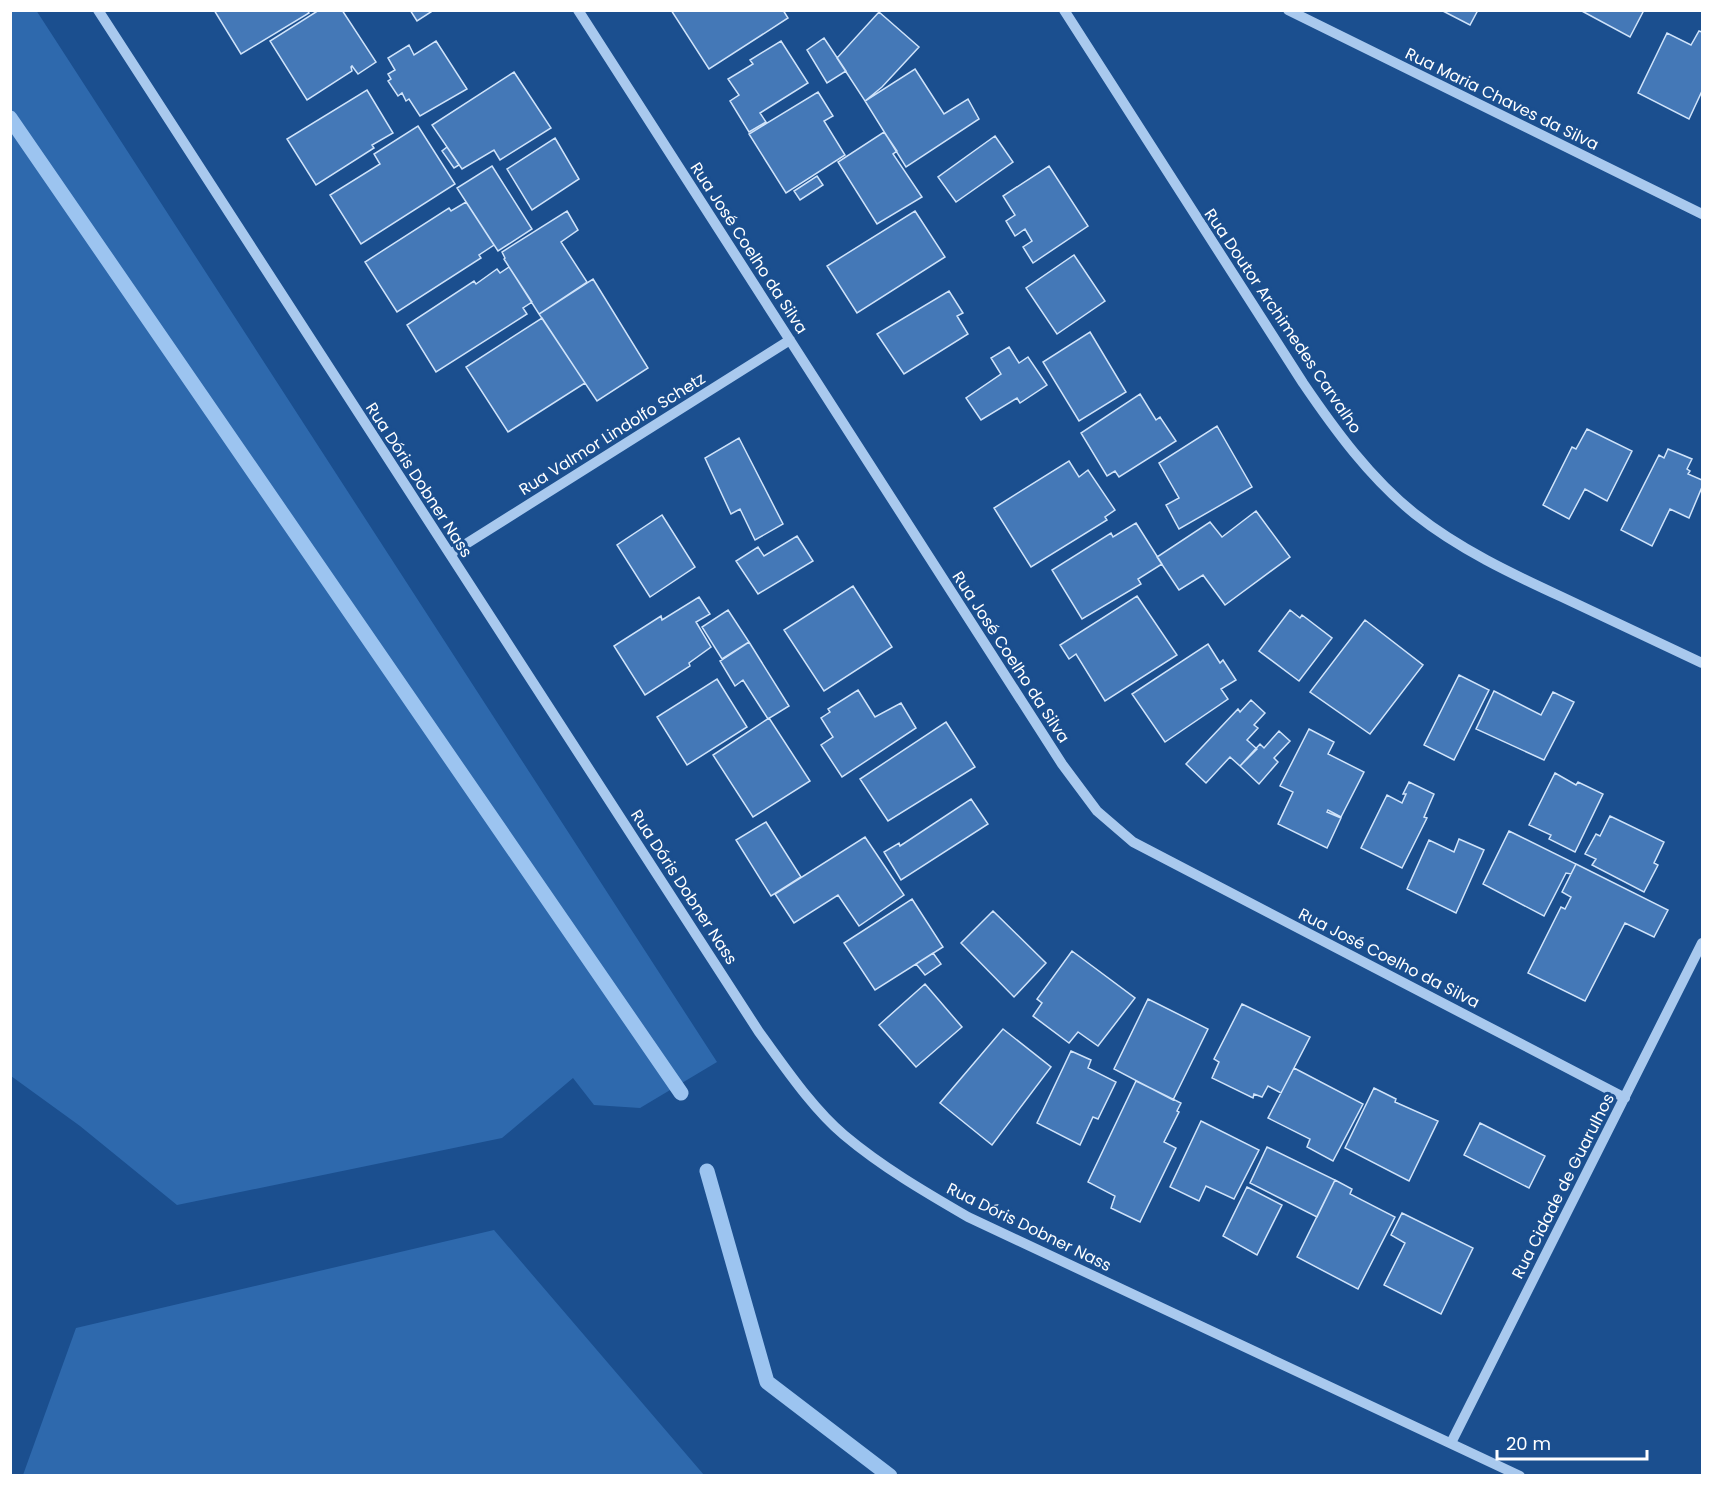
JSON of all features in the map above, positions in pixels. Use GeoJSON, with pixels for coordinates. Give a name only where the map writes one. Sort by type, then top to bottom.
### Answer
{"type":"FeatureCollection","features":[{"type":"Feature","properties":{"kind":"street","name":"Rua Dóris Dobner Nass"},"geometry":{"type":"LineString","coordinates":[[98,10],[759,1032],[802,1090],[843,1134],[898,1175],[968,1217],[1520,1476]]}},
{"type":"Feature","properties":{"kind":"street","name":"Rua José Coelho da Silva"},"geometry":{"type":"LineString","coordinates":[[578,10],[1062,764],[1097,811],[1133,842],[1625,1098]]}},
{"type":"Feature","properties":{"kind":"street","name":"Rua Doutor Archimedes Carvalho"},"geometry":{"type":"LineString","coordinates":[[1064,10],[1302,383],[1342,440],[1380,480],[1415,514],[1464,547],[1514,574],[1702,663]]}},
{"type":"Feature","properties":{"kind":"street","name":"Rua Maria Chaves da Silva"},"geometry":{"type":"LineString","coordinates":[[1287,10],[1702,214]]}},
{"type":"Feature","properties":{"kind":"street","name":"Rua Valmor Lindolfo Schetz"},"geometry":{"type":"LineString","coordinates":[[450,555],[790,340]]}},
{"type":"Feature","properties":{"kind":"street","name":"Rua Cidade de Guarulhos"},"geometry":{"type":"LineString","coordinates":[[1451,1443],[1702,943]]}},
{"type":"Feature","properties":{"kind":"shaded area"},"geometry":{"type":"Polygon","coordinates":[[[36,10],[717,1062],[640,1108],[594,1105],[573,1078],[502,1138],[177,1205],[80,1126],[11,1076],[10,11],[36,10]]]}},
{"type":"Feature","properties":{"kind":"shaded area"},"geometry":{"type":"Polygon","coordinates":[[[494,1230],[704,1475],[23,1475],[76,1328],[494,1230]]]}},
{"type":"Feature","properties":{"kind":"building"},"geometry":{"type":"Polygon","coordinates":[[[214,10],[307,10],[309,13],[241,54],[214,10]]]}},
{"type":"Feature","properties":{"kind":"building"},"geometry":{"type":"Polygon","coordinates":[[[319,10],[342,10],[376,62],[358,74],[352,66],[352,71],[307,100],[270,41],[319,10]]]}},
{"type":"Feature","properties":{"kind":"building"},"geometry":{"type":"Polygon","coordinates":[[[410,10],[434,10],[417,21],[410,10]]]}},
{"type":"Feature","properties":{"kind":"building"},"geometry":{"type":"Polygon","coordinates":[[[671,10],[783,10],[788,18],[709,69],[671,10]]]}},
{"type":"Feature","properties":{"kind":"building"},"geometry":{"type":"Polygon","coordinates":[[[1441,10],[1478,10],[1470,25],[1441,10]]]}},
{"type":"Feature","properties":{"kind":"building"},"geometry":{"type":"Polygon","coordinates":[[[1580,10],[1644,10],[1630,37],[1580,10]]]}},
{"type":"Feature","properties":{"kind":"building"},"geometry":{"type":"Polygon","coordinates":[[[879,12],[919,47],[882,87],[865,101],[837,58],[879,12]]]}},
{"type":"Feature","properties":{"kind":"building"},"geometry":{"type":"Polygon","coordinates":[[[1699,31],[1702,32],[1702,91],[1689,119],[1638,93],[1667,33],[1691,45],[1699,31]]]}},
{"type":"Feature","properties":{"kind":"building"},"geometry":{"type":"Polygon","coordinates":[[[824,38],[846,71],[827,83],[807,50],[824,38]]]}},
{"type":"Feature","properties":{"kind":"building"},"geometry":{"type":"Polygon","coordinates":[[[436,41],[467,89],[420,116],[409,99],[406,101],[402,93],[398,96],[388,81],[391,79],[388,74],[395,70],[388,58],[409,45],[414,55],[436,41]]]}},
{"type":"Feature","properties":{"kind":"building"},"geometry":{"type":"Polygon","coordinates":[[[781,41],[808,83],[760,113],[766,122],[749,132],[730,101],[739,95],[728,79],[753,64],[750,60],[781,41]]]}},
{"type":"Feature","properties":{"kind":"building"},"geometry":{"type":"Polygon","coordinates":[[[915,69],[944,114],[968,99],[979,119],[906,167],[865,101],[915,69]]]}},
{"type":"Feature","properties":{"kind":"building"},"geometry":{"type":"Polygon","coordinates":[[[514,72],[551,128],[500,160],[494,150],[462,169],[432,125],[514,72]]]}},
{"type":"Feature","properties":{"kind":"building"},"geometry":{"type":"Polygon","coordinates":[[[367,90],[393,133],[372,145],[374,148],[316,185],[287,139],[367,90]]]}},
{"type":"Feature","properties":{"kind":"building"},"geometry":{"type":"Polygon","coordinates":[[[818,92],[833,116],[824,121],[845,155],[786,193],[749,134],[818,92]]]}},
{"type":"Feature","properties":{"kind":"building"},"geometry":{"type":"Polygon","coordinates":[[[418,126],[455,184],[361,244],[330,195],[380,164],[374,154],[418,126]]]}},
{"type":"Feature","properties":{"kind":"building"},"geometry":{"type":"Polygon","coordinates":[[[884,132],[897,151],[893,154],[922,197],[877,224],[838,162],[884,132]]]}},
{"type":"Feature","properties":{"kind":"building"},"geometry":{"type":"Polygon","coordinates":[[[995,136],[1013,162],[956,202],[938,177],[995,136]]]}},
{"type":"Feature","properties":{"kind":"building"},"geometry":{"type":"Polygon","coordinates":[[[555,138],[579,179],[532,210],[507,169],[555,138]]]}},
{"type":"Feature","properties":{"kind":"building"},"geometry":{"type":"Polygon","coordinates":[[[447,147],[459,165],[454,168],[442,151],[447,147]]]}},
{"type":"Feature","properties":{"kind":"building"},"geometry":{"type":"Polygon","coordinates":[[[492,166],[532,229],[498,251],[457,188],[492,166]]]}},
{"type":"Feature","properties":{"kind":"building"},"geometry":{"type":"Polygon","coordinates":[[[1049,166],[1088,226],[1033,263],[1023,247],[1032,241],[1025,229],[1015,236],[1006,221],[1015,215],[1003,196],[1049,166]]]}},
{"type":"Feature","properties":{"kind":"building"},"geometry":{"type":"Polygon","coordinates":[[[817,176],[823,185],[800,200],[794,191],[817,176]]]}},
{"type":"Feature","properties":{"kind":"building"},"geometry":{"type":"Polygon","coordinates":[[[466,202],[494,245],[479,255],[481,258],[397,312],[365,262],[449,208],[451,211],[466,202]]]}},
{"type":"Feature","properties":{"kind":"building"},"geometry":{"type":"Polygon","coordinates":[[[567,211],[578,230],[561,242],[587,282],[539,314],[504,259],[502,252],[567,211]]]}},
{"type":"Feature","properties":{"kind":"building"},"geometry":{"type":"Polygon","coordinates":[[[915,211],[945,257],[857,313],[827,266],[915,211]]]}},
{"type":"Feature","properties":{"kind":"building"},"geometry":{"type":"Polygon","coordinates":[[[1074,255],[1105,301],[1057,334],[1026,288],[1074,255]]]}},
{"type":"Feature","properties":{"kind":"building"},"geometry":{"type":"Polygon","coordinates":[[[509,267],[532,302],[523,308],[527,314],[436,372],[407,325],[474,281],[476,284],[497,269],[500,273],[509,267]]]}},
{"type":"Feature","properties":{"kind":"building"},"geometry":{"type":"Polygon","coordinates":[[[593,279],[648,368],[597,401],[539,314],[593,279]]]}},
{"type":"Feature","properties":{"kind":"building"},"geometry":{"type":"Polygon","coordinates":[[[949,291],[963,313],[957,316],[968,334],[904,374],[877,334],[949,291]]]}},
{"type":"Feature","properties":{"kind":"building"},"geometry":{"type":"Polygon","coordinates":[[[542,318],[585,383],[508,432],[466,367],[542,318]]]}},
{"type":"Feature","properties":{"kind":"building"},"geometry":{"type":"Polygon","coordinates":[[[1090,332],[1126,392],[1079,421],[1043,362],[1090,332]]]}},
{"type":"Feature","properties":{"kind":"building"},"geometry":{"type":"Polygon","coordinates":[[[1009,347],[1019,363],[1028,357],[1047,385],[1020,403],[1017,398],[981,420],[966,398],[1001,374],[991,358],[1009,347]]]}},
{"type":"Feature","properties":{"kind":"building"},"geometry":{"type":"Polygon","coordinates":[[[1140,394],[1156,420],[1160,417],[1176,441],[1119,477],[1115,471],[1107,476],[1081,433],[1140,394]]]}},
{"type":"Feature","properties":{"kind":"building"},"geometry":{"type":"Polygon","coordinates":[[[1217,426],[1252,487],[1179,529],[1166,505],[1179,498],[1159,463],[1217,426]]]}},
{"type":"Feature","properties":{"kind":"building"},"geometry":{"type":"Polygon","coordinates":[[[1587,429],[1632,451],[1607,501],[1585,489],[1569,519],[1543,505],[1572,447],[1576,449],[1587,429]]]}},
{"type":"Feature","properties":{"kind":"building"},"geometry":{"type":"Polygon","coordinates":[[[739,438],[783,524],[755,540],[740,509],[731,514],[705,458],[739,438]]]}},
{"type":"Feature","properties":{"kind":"building"},"geometry":{"type":"Polygon","coordinates":[[[1668,449],[1692,459],[1687,469],[1690,471],[1688,474],[1702,480],[1702,487],[1689,518],[1670,509],[1652,546],[1621,530],[1659,455],[1664,458],[1668,449]]]}},
{"type":"Feature","properties":{"kind":"building"},"geometry":{"type":"Polygon","coordinates":[[[1069,461],[1079,477],[1088,470],[1115,510],[1105,517],[1107,520],[1031,567],[994,508],[1069,461]]]}},
{"type":"Feature","properties":{"kind":"building"},"geometry":{"type":"Polygon","coordinates":[[[1256,511],[1290,557],[1225,605],[1203,575],[1179,590],[1157,557],[1210,522],[1222,537],[1256,511]]]}},
{"type":"Feature","properties":{"kind":"building"},"geometry":{"type":"Polygon","coordinates":[[[662,515],[695,567],[650,597],[617,545],[662,515]]]}},
{"type":"Feature","properties":{"kind":"building"},"geometry":{"type":"Polygon","coordinates":[[[1136,523],[1162,564],[1138,579],[1141,584],[1082,619],[1052,570],[1111,533],[1113,537],[1136,523]]]}},
{"type":"Feature","properties":{"kind":"building"},"geometry":{"type":"Polygon","coordinates":[[[797,536],[813,561],[758,594],[736,561],[758,547],[764,556],[797,536]]]}},
{"type":"Feature","properties":{"kind":"building"},"geometry":{"type":"Polygon","coordinates":[[[853,586],[892,647],[824,691],[784,630],[853,586]]]}},
{"type":"Feature","properties":{"kind":"building"},"geometry":{"type":"Polygon","coordinates":[[[1137,596],[1177,655],[1105,701],[1076,654],[1069,659],[1060,645],[1137,596]]]}},
{"type":"Feature","properties":{"kind":"building"},"geometry":{"type":"Polygon","coordinates":[[[699,597],[710,614],[696,622],[711,647],[689,663],[690,666],[645,695],[614,646],[661,616],[662,620],[699,597]]]}},
{"type":"Feature","properties":{"kind":"building"},"geometry":{"type":"Polygon","coordinates":[[[728,610],[749,642],[722,659],[702,627],[728,610]]]}},
{"type":"Feature","properties":{"kind":"building"},"geometry":{"type":"Polygon","coordinates":[[[1290,610],[1300,618],[1302,615],[1332,638],[1299,681],[1259,651],[1290,610]]]}},
{"type":"Feature","properties":{"kind":"building"},"geometry":{"type":"Polygon","coordinates":[[[1365,620],[1423,665],[1370,734],[1310,692],[1365,620]]]}},
{"type":"Feature","properties":{"kind":"building"},"geometry":{"type":"Polygon","coordinates":[[[749,642],[789,706],[768,719],[743,680],[735,686],[720,661],[749,642]]]}},
{"type":"Feature","properties":{"kind":"building"},"geometry":{"type":"Polygon","coordinates":[[[1208,644],[1220,663],[1223,660],[1236,680],[1221,689],[1228,699],[1165,742],[1132,694],[1208,644]]]}},
{"type":"Feature","properties":{"kind":"building"},"geometry":{"type":"Polygon","coordinates":[[[1459,675],[1489,690],[1454,760],[1424,745],[1459,675]]]}},
{"type":"Feature","properties":{"kind":"building"},"geometry":{"type":"Polygon","coordinates":[[[717,679],[747,727],[687,765],[657,717],[717,679]]]}},
{"type":"Feature","properties":{"kind":"building"},"geometry":{"type":"Polygon","coordinates":[[[858,690],[875,717],[901,703],[916,728],[842,777],[821,745],[833,737],[821,718],[830,712],[828,709],[858,690]]]}},
{"type":"Feature","properties":{"kind":"building"},"geometry":{"type":"Polygon","coordinates":[[[1494,691],[1541,715],[1553,692],[1574,702],[1544,760],[1476,729],[1494,691]]]}},
{"type":"Feature","properties":{"kind":"building"},"geometry":{"type":"Polygon","coordinates":[[[1251,700],[1265,713],[1254,725],[1258,728],[1247,740],[1257,749],[1240,766],[1230,757],[1206,783],[1186,764],[1238,709],[1240,712],[1251,700]]]}},
{"type":"Feature","properties":{"kind":"building"},"geometry":{"type":"Polygon","coordinates":[[[769,718],[810,781],[753,817],[713,755],[769,718]]]}},
{"type":"Feature","properties":{"kind":"building"},"geometry":{"type":"Polygon","coordinates":[[[946,722],[975,767],[888,821],[860,779],[946,722]]]}},
{"type":"Feature","properties":{"kind":"building"},"geometry":{"type":"Polygon","coordinates":[[[1309,729],[1334,742],[1328,754],[1364,772],[1341,817],[1328,810],[1327,812],[1341,818],[1327,848],[1278,824],[1293,792],[1280,786],[1309,729]]]}},
{"type":"Feature","properties":{"kind":"building"},"geometry":{"type":"Polygon","coordinates":[[[1279,731],[1290,741],[1274,758],[1278,762],[1259,784],[1240,766],[1260,744],[1264,748],[1279,731]]]}},
{"type":"Feature","properties":{"kind":"building"},"geometry":{"type":"Polygon","coordinates":[[[1555,773],[1576,785],[1578,782],[1603,794],[1575,852],[1549,839],[1551,835],[1529,825],[1555,773]]]}},
{"type":"Feature","properties":{"kind":"building"},"geometry":{"type":"Polygon","coordinates":[[[1409,782],[1434,794],[1424,817],[1427,818],[1402,868],[1361,848],[1387,795],[1402,803],[1406,794],[1403,794],[1409,782]]]}},
{"type":"Feature","properties":{"kind":"building"},"geometry":{"type":"Polygon","coordinates":[[[971,799],[988,824],[901,880],[884,852],[899,843],[900,846],[971,799]]]}},
{"type":"Feature","properties":{"kind":"building"},"geometry":{"type":"Polygon","coordinates":[[[1610,816],[1664,842],[1654,863],[1658,865],[1644,892],[1592,865],[1596,859],[1585,854],[1596,834],[1600,836],[1610,816]]]}},
{"type":"Feature","properties":{"kind":"building"},"geometry":{"type":"Polygon","coordinates":[[[766,822],[801,877],[771,896],[736,840],[766,822]]]}},
{"type":"Feature","properties":{"kind":"building"},"geometry":{"type":"Polygon","coordinates":[[[1509,831],[1576,864],[1571,874],[1566,873],[1544,916],[1483,884],[1509,831]]]}},
{"type":"Feature","properties":{"kind":"building"},"geometry":{"type":"Polygon","coordinates":[[[865,837],[904,895],[859,926],[838,895],[794,923],[775,894],[865,837]]]}},
{"type":"Feature","properties":{"kind":"building"},"geometry":{"type":"Polygon","coordinates":[[[1459,839],[1484,850],[1456,913],[1407,889],[1429,840],[1454,852],[1459,839]]]}},
{"type":"Feature","properties":{"kind":"building"},"geometry":{"type":"Polygon","coordinates":[[[1576,864],[1668,910],[1654,937],[1625,923],[1585,1001],[1528,973],[1561,907],[1565,909],[1571,897],[1562,892],[1576,864]]]}},
{"type":"Feature","properties":{"kind":"building"},"geometry":{"type":"Polygon","coordinates":[[[912,899],[943,947],[875,990],[844,943],[912,899]]]}},
{"type":"Feature","properties":{"kind":"building"},"geometry":{"type":"Polygon","coordinates":[[[993,911],[1046,963],[1014,997],[961,943],[993,911]]]}},
{"type":"Feature","properties":{"kind":"building"},"geometry":{"type":"Polygon","coordinates":[[[1072,951],[1135,998],[1098,1046],[1078,1032],[1069,1043],[1033,1016],[1042,1003],[1037,999],[1072,951]]]}},
{"type":"Feature","properties":{"kind":"building"},"geometry":{"type":"Polygon","coordinates":[[[933,953],[941,964],[925,975],[916,964],[933,953]]]}},
{"type":"Feature","properties":{"kind":"building"},"geometry":{"type":"Polygon","coordinates":[[[925,984],[962,1027],[916,1067],[879,1025],[925,984]]]}},
{"type":"Feature","properties":{"kind":"building"},"geometry":{"type":"Polygon","coordinates":[[[1148,999],[1208,1029],[1173,1100],[1114,1069],[1148,999]]]}},
{"type":"Feature","properties":{"kind":"building"},"geometry":{"type":"Polygon","coordinates":[[[1242,1004],[1310,1037],[1281,1093],[1268,1086],[1262,1097],[1254,1094],[1253,1098],[1212,1078],[1219,1062],[1214,1059],[1242,1004]]]}},
{"type":"Feature","properties":{"kind":"building"},"geometry":{"type":"Polygon","coordinates":[[[1003,1029],[1051,1067],[992,1145],[940,1103],[1003,1029]]]}},
{"type":"Feature","properties":{"kind":"building"},"geometry":{"type":"Polygon","coordinates":[[[1071,1051],[1091,1060],[1088,1068],[1116,1082],[1098,1119],[1093,1117],[1080,1145],[1037,1123],[1071,1051]]]}},
{"type":"Feature","properties":{"kind":"building"},"geometry":{"type":"Polygon","coordinates":[[[1294,1068],[1363,1104],[1333,1161],[1307,1147],[1310,1139],[1268,1118],[1294,1068]]]}},
{"type":"Feature","properties":{"kind":"building"},"geometry":{"type":"Polygon","coordinates":[[[1136,1081],[1181,1103],[1164,1142],[1176,1148],[1140,1222],[1111,1208],[1115,1196],[1088,1182],[1136,1081]]]}},
{"type":"Feature","properties":{"kind":"building"},"geometry":{"type":"Polygon","coordinates":[[[1374,1088],[1396,1099],[1395,1102],[1438,1121],[1409,1181],[1345,1148],[1374,1088]]]}},
{"type":"Feature","properties":{"kind":"building"},"geometry":{"type":"Polygon","coordinates":[[[1201,1121],[1259,1150],[1234,1199],[1206,1186],[1199,1201],[1170,1187],[1201,1121]]]}},
{"type":"Feature","properties":{"kind":"building"},"geometry":{"type":"Polygon","coordinates":[[[1480,1123],[1545,1156],[1529,1188],[1464,1155],[1480,1123]]]}},
{"type":"Feature","properties":{"kind":"building"},"geometry":{"type":"Polygon","coordinates":[[[1267,1147],[1335,1180],[1317,1217],[1250,1183],[1267,1147]]]}},
{"type":"Feature","properties":{"kind":"building"},"geometry":{"type":"Polygon","coordinates":[[[1335,1180],[1352,1189],[1350,1194],[1395,1217],[1358,1289],[1297,1257],[1335,1180]]]}},
{"type":"Feature","properties":{"kind":"building"},"geometry":{"type":"Polygon","coordinates":[[[1247,1187],[1282,1205],[1257,1255],[1223,1236],[1247,1187]]]}},
{"type":"Feature","properties":{"kind":"building"},"geometry":{"type":"Polygon","coordinates":[[[1402,1213],[1473,1248],[1441,1314],[1384,1285],[1405,1243],[1391,1235],[1402,1213]]]}},
{"type":"Feature","properties":{"kind":"waterway"},"geometry":{"type":"LineString","coordinates":[[10,118],[681,1093]]}},
{"type":"Feature","properties":{"kind":"waterway"},"geometry":{"type":"LineString","coordinates":[[707,1171],[767,1382],[890,1476]]}}]}
